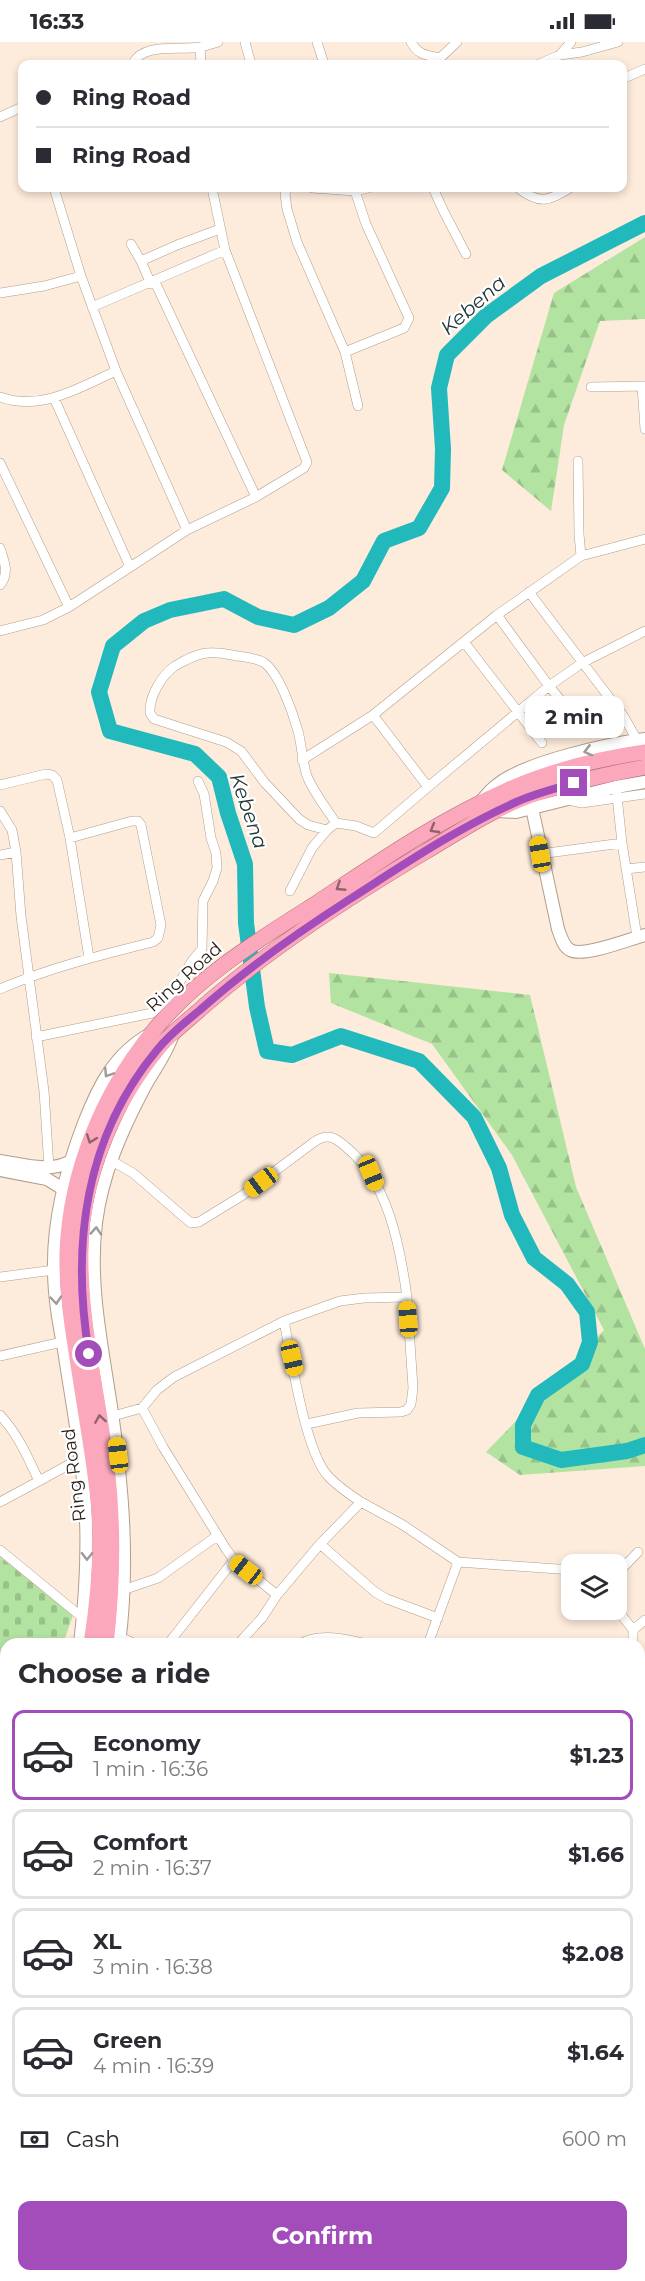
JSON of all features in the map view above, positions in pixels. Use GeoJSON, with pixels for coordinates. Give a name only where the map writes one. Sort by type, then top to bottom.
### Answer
{"type":"FeatureCollection","features":[{"type":"Feature","properties":{"kind":"highway","name":"Ring Road"},"geometry":{"type":"LineString","coordinates":[[107,1638],[112,1573],[111,1503],[84,1322],[81,1256],[84,1216],[92,1178],[103,1143],[140,1073],[158,1048],[174,1032],[257,962],[394,862],[479,804],[547,775],[642,744]]}},
{"type":"Feature","properties":{"kind":"highway","name":"Ring Road"},"geometry":{"type":"LineString","coordinates":[[92,1638],[97,1601],[99,1510],[70,1311],[67,1250],[77,1186],[99,1118],[118,1080],[151,1034],[187,996],[245,950],[394,862],[497,811],[535,794],[592,778],[645,767]]}},
{"type":"Feature","properties":{"kind":"street"},"geometry":{"type":"LineString","coordinates":[[135,60],[138,55],[160,46],[200,47],[218,42]]}},
{"type":"Feature","properties":{"kind":"street"},"geometry":{"type":"LineString","coordinates":[[245,42],[250,60]]}},
{"type":"Feature","properties":{"kind":"street"},"geometry":{"type":"LineString","coordinates":[[316,42],[323,60]]}},
{"type":"Feature","properties":{"kind":"street"},"geometry":{"type":"LineString","coordinates":[[411,42],[416,51],[438,60]]}},
{"type":"Feature","properties":{"kind":"street"},"geometry":{"type":"LineString","coordinates":[[442,60],[457,42]]}},
{"type":"Feature","properties":{"kind":"street"},"geometry":{"type":"LineString","coordinates":[[560,55],[571,42]]}},
{"type":"Feature","properties":{"kind":"street"},"geometry":{"type":"LineString","coordinates":[[548,60],[560,55],[582,52],[618,42]]}},
{"type":"Feature","properties":{"kind":"street"},"geometry":{"type":"LineString","coordinates":[[200,47],[201,60]]}},
{"type":"Feature","properties":{"kind":"street"},"geometry":{"type":"LineString","coordinates":[[627,76],[645,69]]}},
{"type":"Feature","properties":{"kind":"street"},"geometry":{"type":"LineString","coordinates":[[0,117],[18,110]]}},
{"type":"Feature","properties":{"kind":"street"},"geometry":{"type":"LineString","coordinates":[[55,192],[81,276],[116,371],[187,530]]}},
{"type":"Feature","properties":{"kind":"street"},"geometry":{"type":"LineString","coordinates":[[0,630],[42,620],[69,607],[187,530],[256,497],[304,468],[307,462],[225,250],[213,192]]}},
{"type":"Feature","properties":{"kind":"street"},"geometry":{"type":"LineString","coordinates":[[285,192],[287,208],[297,242],[345,352],[358,406]]}},
{"type":"Feature","properties":{"kind":"street"},"geometry":{"type":"LineString","coordinates":[[345,352],[404,328],[409,318],[366,224],[355,192]]}},
{"type":"Feature","properties":{"kind":"street"},"geometry":{"type":"LineString","coordinates":[[435,192],[466,254]]}},
{"type":"Feature","properties":{"kind":"street"},"geometry":{"type":"LineString","coordinates":[[525,192],[540,200],[552,199],[563,192]]}},
{"type":"Feature","properties":{"kind":"street"},"geometry":{"type":"LineString","coordinates":[[141,261],[220,229]]}},
{"type":"Feature","properties":{"kind":"street"},"geometry":{"type":"LineString","coordinates":[[131,244],[153,283],[256,497]]}},
{"type":"Feature","properties":{"kind":"street"},"geometry":{"type":"LineString","coordinates":[[92,307],[153,283],[225,250]]}},
{"type":"Feature","properties":{"kind":"street"},"geometry":{"type":"LineString","coordinates":[[0,293],[44,286],[81,276]]}},
{"type":"Feature","properties":{"kind":"street"},"geometry":{"type":"LineString","coordinates":[[0,397],[21,402],[54,399],[116,371]]}},
{"type":"Feature","properties":{"kind":"street"},"geometry":{"type":"LineString","coordinates":[[591,387],[644,386],[645,429]]}},
{"type":"Feature","properties":{"kind":"street"},"geometry":{"type":"LineString","coordinates":[[54,399],[130,567]]}},
{"type":"Feature","properties":{"kind":"street"},"geometry":{"type":"LineString","coordinates":[[578,461],[581,556]]}},
{"type":"Feature","properties":{"kind":"street"},"geometry":{"type":"LineString","coordinates":[[0,463],[69,607]]}},
{"type":"Feature","properties":{"kind":"street"},"geometry":{"type":"LineString","coordinates":[[302,760],[373,715],[497,615],[581,556],[645,539]]}},
{"type":"Feature","properties":{"kind":"street"},"geometry":{"type":"LineString","coordinates":[[0,548],[7,568],[0,585]]}},
{"type":"Feature","properties":{"kind":"street"},"geometry":{"type":"LineString","coordinates":[[529,592],[642,744]]}},
{"type":"Feature","properties":{"kind":"street"},"geometry":{"type":"LineString","coordinates":[[497,615],[549,686],[586,731]]}},
{"type":"Feature","properties":{"kind":"street"},"geometry":{"type":"LineString","coordinates":[[290,891],[312,848],[327,830],[336,824],[356,826],[374,833],[549,686],[582,663],[645,631]]}},
{"type":"Feature","properties":{"kind":"street"},"geometry":{"type":"LineString","coordinates":[[464,642],[542,743]]}},
{"type":"Feature","properties":{"kind":"street"},"geometry":{"type":"LineString","coordinates":[[327,830],[308,825],[299,819],[241,751],[226,742],[154,719],[150,713],[152,698],[168,671],[193,656],[206,652],[218,652],[262,662],[277,678],[298,731],[302,760],[311,786],[336,824]]}},
{"type":"Feature","properties":{"kind":"street"},"geometry":{"type":"LineString","coordinates":[[373,715],[428,787]]}},
{"type":"Feature","properties":{"kind":"street"},"geometry":{"type":"LineString","coordinates":[[0,785],[38,776],[52,775],[57,780],[70,838],[88,958]]}},
{"type":"Feature","properties":{"kind":"street"},"geometry":{"type":"LineString","coordinates":[[36,1037],[152,1012],[176,990],[192,961],[202,949],[203,901],[213,881],[216,853],[211,838],[204,794],[198,781]]}},
{"type":"Feature","properties":{"kind":"street"},"geometry":{"type":"LineString","coordinates":[[616,793],[645,782]]}},
{"type":"Feature","properties":{"kind":"street"},"geometry":{"type":"LineString","coordinates":[[497,811],[516,812],[566,799],[616,793],[645,794]]}},
{"type":"Feature","properties":{"kind":"street"},"geometry":{"type":"LineString","coordinates":[[532,808],[540,854],[558,929],[566,948],[572,952],[585,952],[641,936],[626,869],[616,793]]}},
{"type":"Feature","properties":{"kind":"street"},"geometry":{"type":"LineString","coordinates":[[0,811],[12,830],[16,852],[44,1091],[49,1168]]}},
{"type":"Feature","properties":{"kind":"street"},"geometry":{"type":"LineString","coordinates":[[0,989],[29,977],[88,958],[153,942],[158,938],[161,925],[141,825],[138,821],[70,838]]}},
{"type":"Feature","properties":{"kind":"street"},"geometry":{"type":"LineString","coordinates":[[540,854],[622,843]]}},
{"type":"Feature","properties":{"kind":"street"},"geometry":{"type":"LineString","coordinates":[[0,855],[16,852]]}},
{"type":"Feature","properties":{"kind":"street"},"geometry":{"type":"LineString","coordinates":[[626,869],[645,867]]}},
{"type":"Feature","properties":{"kind":"street"},"geometry":{"type":"LineString","coordinates":[[119,1638],[125,1529],[113,1416],[95,1291],[96,1222],[110,1160],[119,1137],[144,1088],[167,1051],[174,1032]]}},
{"type":"Feature","properties":{"kind":"street"},"geometry":{"type":"LineString","coordinates":[[81,1638],[87,1535],[81,1458],[56,1307],[54,1270],[56,1227],[69,1162],[98,1089],[113,1064],[135,1043],[151,1034]]}},
{"type":"Feature","properties":{"kind":"street"},"geometry":{"type":"LineString","coordinates":[[110,1160],[133,1173],[185,1218],[191,1222],[199,1222],[243,1195],[322,1137],[331,1136],[361,1159],[371,1173],[394,1229],[407,1297],[413,1388],[411,1404],[407,1410],[401,1412],[358,1413],[307,1424]]}},
{"type":"Feature","properties":{"kind":"street"},"geometry":{"type":"LineString","coordinates":[[0,1161],[49,1168],[61,1167],[69,1162]]}},
{"type":"Feature","properties":{"kind":"street"},"geometry":{"type":"LineString","coordinates":[[0,1170],[47,1179],[63,1189]]}},
{"type":"Feature","properties":{"kind":"street"},"geometry":{"type":"LineString","coordinates":[[0,1277],[54,1270]]}},
{"type":"Feature","properties":{"kind":"street"},"geometry":{"type":"LineString","coordinates":[[113,1416],[142,1408],[157,1390],[174,1377],[285,1321],[340,1301],[407,1297]]}},
{"type":"Feature","properties":{"kind":"street"},"geometry":{"type":"LineString","coordinates":[[285,1321],[309,1438],[327,1475],[361,1502],[403,1525],[458,1562],[561,1569]]}},
{"type":"Feature","properties":{"kind":"street"},"geometry":{"type":"LineString","coordinates":[[0,1356],[62,1342]]}},
{"type":"Feature","properties":{"kind":"street"},"geometry":{"type":"LineString","coordinates":[[142,1408],[163,1447],[234,1560],[278,1594]]}},
{"type":"Feature","properties":{"kind":"street"},"geometry":{"type":"LineString","coordinates":[[0,1415],[22,1445],[39,1481]]}},
{"type":"Feature","properties":{"kind":"street"},"geometry":{"type":"LineString","coordinates":[[0,1502],[81,1458]]}},
{"type":"Feature","properties":{"kind":"street"},"geometry":{"type":"LineString","coordinates":[[244,1638],[320,1544],[361,1502]]}},
{"type":"Feature","properties":{"kind":"street"},"geometry":{"type":"LineString","coordinates":[[123,1590],[158,1578],[217,1536]]}},
{"type":"Feature","properties":{"kind":"street"},"geometry":{"type":"LineString","coordinates":[[320,1544],[375,1592],[387,1599],[438,1618]]}},
{"type":"Feature","properties":{"kind":"street"},"geometry":{"type":"LineString","coordinates":[[0,1550],[83,1618]]}},
{"type":"Feature","properties":{"kind":"street"},"geometry":{"type":"LineString","coordinates":[[627,1564],[638,1552]]}},
{"type":"Feature","properties":{"kind":"street"},"geometry":{"type":"LineString","coordinates":[[173,1638],[234,1560]]}},
{"type":"Feature","properties":{"kind":"street"},"geometry":{"type":"LineString","coordinates":[[430,1638],[458,1562]]}},
{"type":"Feature","properties":{"kind":"street"},"geometry":{"type":"LineString","coordinates":[[625,1620],[633,1630],[633,1638]]}},
{"type":"Feature","properties":{"kind":"street"},"geometry":{"type":"LineString","coordinates":[[633,1630],[645,1620]]}},
{"type":"Feature","properties":{"kind":"green space"},"geometry":{"type":"Polygon","coordinates":[[[645,237],[645,319],[600,321],[564,425],[551,511],[502,470],[554,293],[645,237]]]}},
{"type":"Feature","properties":{"kind":"green space"},"geometry":{"type":"Polygon","coordinates":[[[329,973],[530,995],[576,1187],[645,1349],[645,1466],[520,1475],[486,1452],[604,1330],[512,1155],[432,1044],[331,1003],[329,973]]]}},
{"type":"Feature","properties":{"kind":"green space"},"geometry":{"type":"Polygon","coordinates":[[[0,1557],[73,1615],[65,1638],[0,1638],[0,1557]]]}},
{"type":"Feature","properties":{"kind":"waterway","name":"Kebena"},"geometry":{"type":"LineString","coordinates":[[645,223],[541,276],[486,316],[447,355],[439,388],[443,449],[442,488],[419,528],[384,541],[363,581],[329,608],[294,625],[258,617],[224,599],[170,610],[144,621],[113,646],[99,692],[110,731],[195,754],[219,777],[245,864],[246,923],[257,1007],[267,1051],[292,1055],[341,1036],[419,1061],[474,1117],[499,1168],[512,1215],[534,1258],[567,1284],[587,1312],[590,1342],[582,1364],[538,1395],[523,1425],[523,1447],[561,1460],[627,1451],[645,1445]]}},
{"type":"Feature","properties":{"kind":"route"},"geometry":{"type":"LineString","coordinates":[[89,1354],[81,1285],[81,1246],[84,1216],[92,1178],[103,1143],[121,1106],[158,1048],[257,962],[336,908],[444,841],[514,802],[574,783]]}}]}
